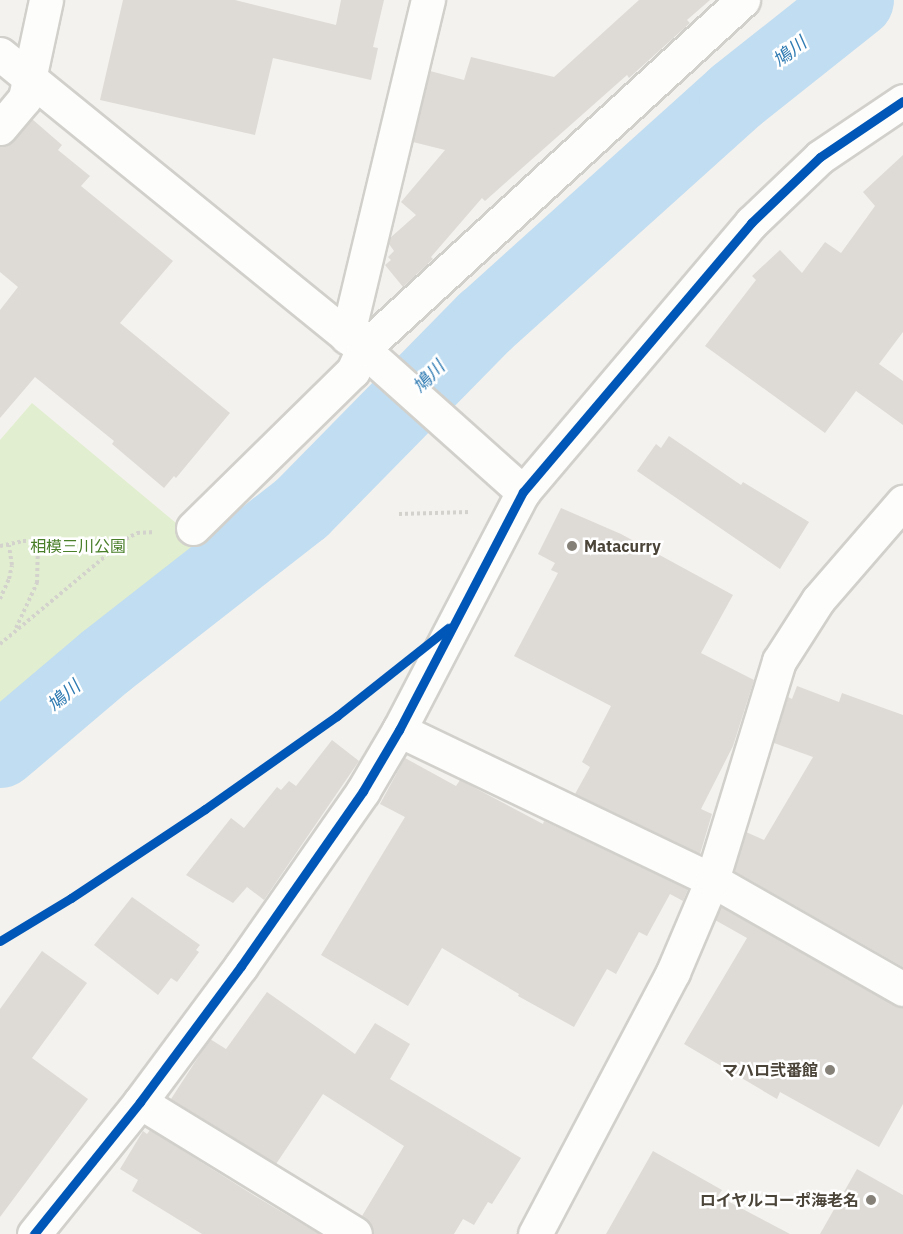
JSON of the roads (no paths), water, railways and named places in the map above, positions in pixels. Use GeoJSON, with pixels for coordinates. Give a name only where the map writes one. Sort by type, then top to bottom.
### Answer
{"type":"FeatureCollection","features":[{"type":"Feature","properties":{"kind":"street"},"geometry":{"type":"LineString","coordinates":[[0,128],[25,98],[46,0]]}},
{"type":"Feature","properties":{"kind":"street"},"geometry":{"type":"LineString","coordinates":[[193,528],[353,372],[362,349],[428,0]]}},
{"type":"Feature","properties":{"kind":"street"},"geometry":{"type":"LineString","coordinates":[[362,349],[743,0]]}},
{"type":"Feature","properties":{"kind":"street"},"geometry":{"type":"LineString","coordinates":[[0,54],[362,349],[523,492]]}},
{"type":"Feature","properties":{"kind":"street"},"geometry":{"type":"LineString","coordinates":[[34,1234],[140,1102],[289,898],[363,791],[399,730],[523,492],[750,223],[820,157],[903,101]]}},
{"type":"Feature","properties":{"kind":"street"},"geometry":{"type":"LineString","coordinates":[[535,1234],[673,972],[712,880],[779,661],[818,600],[903,502]]}},
{"type":"Feature","properties":{"kind":"street"},"geometry":{"type":"LineString","coordinates":[[399,730],[712,880],[903,989]]}},
{"type":"Feature","properties":{"kind":"street"},"geometry":{"type":"LineString","coordinates":[[140,1102],[355,1234]]}},
{"type":"Feature","properties":{"kind":"waterway","name":"鳩川"},"geometry":{"type":"LineString","coordinates":[[0,750],[105,661],[301,508],[485,321],[736,95],[856,0]]}},
{"type":"Feature","properties":{"kind":"place","name":"Matacurry"},"geometry":{"type":"Point","coordinates":[572,546]}},
{"type":"Feature","properties":{"kind":"place","name":"マハロ弐番館"},"geometry":{"type":"Point","coordinates":[830,1070]}},
{"type":"Feature","properties":{"kind":"place","name":"ロイヤルコーポ海老名"},"geometry":{"type":"Point","coordinates":[871,1200]}},
{"type":"Feature","properties":{"kind":"park label","name":"相模三川公園"},"geometry":{"type":"Point","coordinates":[78,546]}}]}
